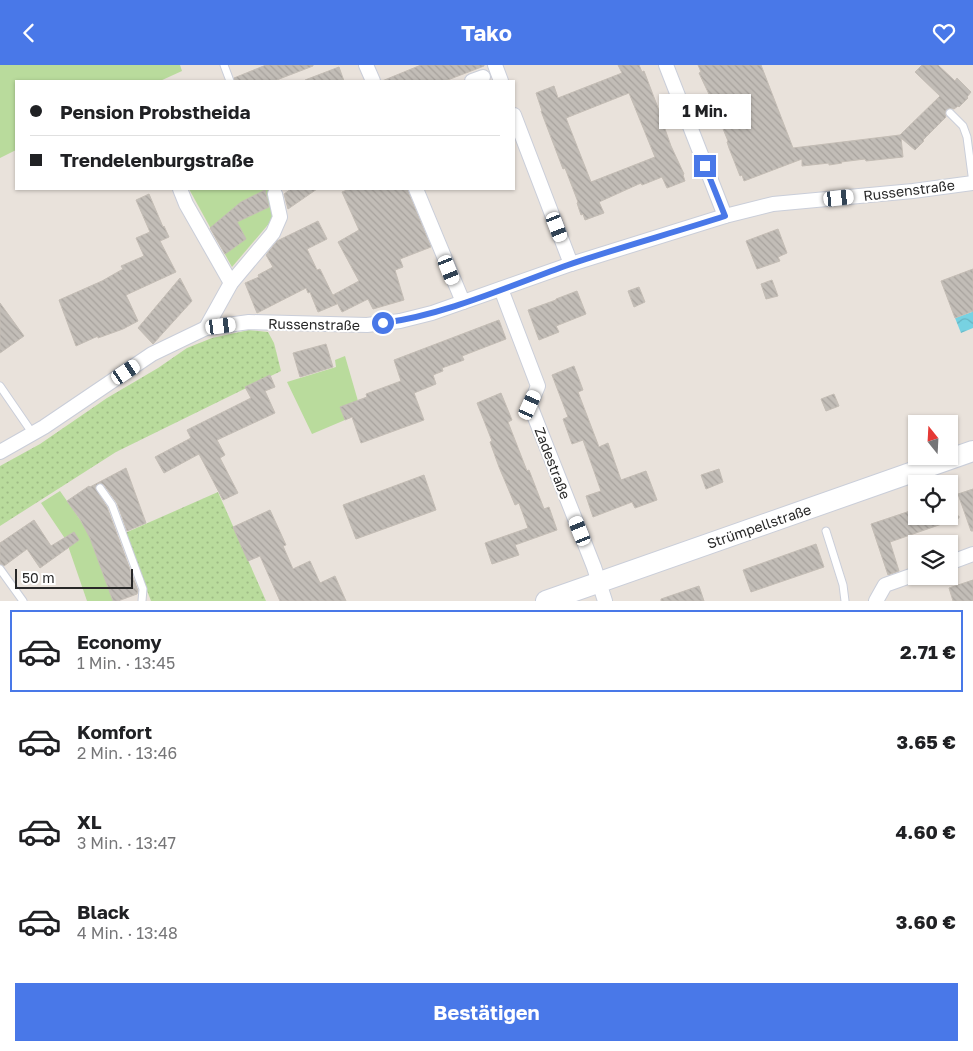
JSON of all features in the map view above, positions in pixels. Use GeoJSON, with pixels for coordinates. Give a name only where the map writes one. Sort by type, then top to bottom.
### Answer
{"type":"FeatureCollection","features":[{"type":"Feature","properties":{"kind":"street"},"geometry":{"type":"LineString","coordinates":[[366,65],[373,80]]}},
{"type":"Feature","properties":{"kind":"street"},"geometry":{"type":"LineString","coordinates":[[494,65],[501,80]]}},
{"type":"Feature","properties":{"kind":"street"},"geometry":{"type":"LineString","coordinates":[[666,65],[725,216]]}},
{"type":"Feature","properties":{"kind":"street"},"geometry":{"type":"LineString","coordinates":[[515,118],[571,264]]}},
{"type":"Feature","properties":{"kind":"street","name":"Russenstraße"},"geometry":{"type":"LineString","coordinates":[[0,452],[33,433],[152,354],[206,328],[249,322],[367,325],[400,321],[432,313],[571,264],[725,216],[773,204],[913,191],[973,183]]}},
{"type":"Feature","properties":{"kind":"street"},"geometry":{"type":"LineString","coordinates":[[180,190],[186,204],[231,283]]}},
{"type":"Feature","properties":{"kind":"street"},"geometry":{"type":"LineString","coordinates":[[416,190],[463,302]]}},
{"type":"Feature","properties":{"kind":"street"},"geometry":{"type":"LineString","coordinates":[[206,328],[231,283],[274,233],[280,217],[274,191]]}},
{"type":"Feature","properties":{"kind":"street","name":"Zadestraße"},"geometry":{"type":"LineString","coordinates":[[501,289],[538,386],[530,405],[602,592]]}},
{"type":"Feature","properties":{"kind":"street","name":"Strümpellstraße"},"geometry":{"type":"LineString","coordinates":[[546,601],[602,592],[973,451]]}},
{"type":"Feature","properties":{"kind":"street"},"geometry":{"type":"LineString","coordinates":[[958,560],[973,554]]}},
{"type":"Feature","properties":{"kind":"street"},"geometry":{"type":"LineString","coordinates":[[876,601],[885,585],[908,577]]}},
{"type":"Feature","properties":{"kind":"lane"},"geometry":{"type":"LineString","coordinates":[[224,65],[230,80]]}},
{"type":"Feature","properties":{"kind":"lane"},"geometry":{"type":"LineString","coordinates":[[950,113],[962,126],[967,137],[973,183]]}},
{"type":"Feature","properties":{"kind":"lane"},"geometry":{"type":"LineString","coordinates":[[0,386],[33,433]]}},
{"type":"Feature","properties":{"kind":"lane"},"geometry":{"type":"LineString","coordinates":[[100,488],[112,505],[143,589],[142,601]]}},
{"type":"Feature","properties":{"kind":"lane"},"geometry":{"type":"LineString","coordinates":[[826,531],[844,585],[845,601]]}},
{"type":"Feature","properties":{"kind":"lane"},"geometry":{"type":"LineString","coordinates":[[0,569],[23,601]]}},
{"type":"Feature","properties":{"kind":"green space"},"geometry":{"type":"Polygon","coordinates":[[[0,65],[180,65],[182,71],[162,80],[15,80],[15,150],[0,158],[0,65]]]}},
{"type":"Feature","properties":{"kind":"green space"},"geometry":{"type":"Polygon","coordinates":[[[190,190],[269,190],[275,211],[272,220],[232,267],[190,190]]]}},
{"type":"Feature","properties":{"kind":"green space"},"geometry":{"type":"Polygon","coordinates":[[[249,330],[268,332],[274,343],[281,371],[116,452],[0,526],[0,466],[40,444],[107,398],[158,368],[187,348],[212,338],[249,330]]]}},
{"type":"Feature","properties":{"kind":"green space"},"geometry":{"type":"Polygon","coordinates":[[[345,356],[358,401],[345,420],[312,434],[287,382],[336,367],[335,360],[345,356]]]}},
{"type":"Feature","properties":{"kind":"green space"},"geometry":{"type":"Polygon","coordinates":[[[60,491],[81,521],[90,538],[113,601],[87,601],[66,540],[41,503],[60,491]]]}},
{"type":"Feature","properties":{"kind":"green space"},"geometry":{"type":"Polygon","coordinates":[[[218,492],[266,601],[151,601],[125,533],[218,492]]]}},
{"type":"Feature","properties":{"kind":"water"},"geometry":{"type":"Polygon","coordinates":[[[972,310],[973,328],[961,333],[955,318],[972,312],[972,310]]]}},
{"type":"Feature","properties":{"kind":"building"},"geometry":{"type":"Polygon","coordinates":[[[266,65],[313,65],[277,80],[235,80],[234,78],[266,65]]]}},
{"type":"Feature","properties":{"kind":"building"},"geometry":{"type":"Polygon","coordinates":[[[421,65],[484,65],[448,80],[384,80],[421,65]]]}},
{"type":"Feature","properties":{"kind":"building"},"geometry":{"type":"Polygon","coordinates":[[[618,65],[639,65],[642,72],[644,71],[671,146],[684,174],[685,181],[667,188],[662,177],[642,185],[641,183],[599,202],[604,213],[585,220],[583,214],[581,215],[565,168],[563,169],[536,93],[554,86],[558,98],[622,73],[618,65]],[[629,93],[566,118],[591,182],[655,157],[629,93]]]}},
{"type":"Feature","properties":{"kind":"building"},"geometry":{"type":"Polygon","coordinates":[[[698,65],[761,65],[793,148],[900,135],[940,96],[915,72],[922,65],[938,65],[955,81],[957,78],[971,92],[959,107],[946,110],[946,117],[915,150],[901,138],[903,157],[802,166],[802,159],[744,181],[742,175],[740,176],[728,141],[713,107],[715,107],[699,73],[701,72],[698,65]]]}},
{"type":"Feature","properties":{"kind":"building"},"geometry":{"type":"Polygon","coordinates":[[[339,67],[344,80],[305,80],[339,67]]]}},
{"type":"Feature","properties":{"kind":"building"},"geometry":{"type":"Polygon","coordinates":[[[265,190],[269,207],[237,222],[246,239],[225,254],[210,228],[241,202],[265,190]]]}},
{"type":"Feature","properties":{"kind":"building"},"geometry":{"type":"Polygon","coordinates":[[[290,190],[316,190],[288,209],[284,194],[290,190]]]}},
{"type":"Feature","properties":{"kind":"building"},"geometry":{"type":"Polygon","coordinates":[[[347,190],[407,190],[431,247],[400,259],[403,267],[395,270],[404,300],[373,309],[368,299],[342,312],[333,295],[359,281],[338,242],[359,230],[342,192],[347,190]]]}},
{"type":"Feature","properties":{"kind":"building"},"geometry":{"type":"Polygon","coordinates":[[[149,194],[169,237],[160,241],[176,272],[126,295],[138,321],[123,329],[98,338],[98,336],[76,346],[59,300],[102,281],[123,269],[121,266],[144,256],[136,238],[150,232],[136,200],[149,194]]]}},
{"type":"Feature","properties":{"kind":"building"},"geometry":{"type":"Polygon","coordinates":[[[318,221],[327,239],[307,249],[317,270],[320,269],[337,304],[318,312],[310,292],[308,293],[306,288],[257,313],[245,283],[259,277],[258,275],[273,267],[266,255],[277,241],[318,221]]]}},
{"type":"Feature","properties":{"kind":"building"},"geometry":{"type":"Polygon","coordinates":[[[778,229],[787,253],[778,257],[780,261],[757,269],[746,241],[778,229]]]}},
{"type":"Feature","properties":{"kind":"building"},"geometry":{"type":"Polygon","coordinates":[[[973,269],[973,311],[955,318],[941,281],[973,269]]]}},
{"type":"Feature","properties":{"kind":"building"},"geometry":{"type":"Polygon","coordinates":[[[180,278],[192,301],[153,344],[138,328],[180,278]]]}},
{"type":"Feature","properties":{"kind":"building"},"geometry":{"type":"Polygon","coordinates":[[[772,280],[778,296],[766,299],[761,284],[772,280]]]}},
{"type":"Feature","properties":{"kind":"building"},"geometry":{"type":"Polygon","coordinates":[[[639,287],[645,302],[634,307],[628,291],[639,287]]]}},
{"type":"Feature","properties":{"kind":"building"},"geometry":{"type":"Polygon","coordinates":[[[577,291],[586,314],[556,326],[559,332],[539,340],[528,310],[577,291]]]}},
{"type":"Feature","properties":{"kind":"building"},"geometry":{"type":"Polygon","coordinates":[[[0,303],[24,336],[0,353],[0,303]]]}},
{"type":"Feature","properties":{"kind":"building"},"geometry":{"type":"Polygon","coordinates":[[[499,320],[506,339],[462,356],[464,360],[442,368],[443,371],[433,375],[436,384],[414,393],[424,420],[361,443],[352,417],[345,420],[340,407],[367,397],[366,394],[401,381],[394,360],[499,320]]]}},
{"type":"Feature","properties":{"kind":"building"},"geometry":{"type":"Polygon","coordinates":[[[326,344],[333,367],[300,377],[293,353],[326,344]]]}},
{"type":"Feature","properties":{"kind":"building"},"geometry":{"type":"Polygon","coordinates":[[[574,366],[583,390],[578,392],[599,447],[608,443],[621,480],[646,471],[657,500],[635,508],[632,502],[593,517],[586,496],[601,491],[583,440],[572,444],[563,419],[568,417],[552,375],[574,366]]]}},
{"type":"Feature","properties":{"kind":"building"},"geometry":{"type":"Polygon","coordinates":[[[270,375],[275,387],[265,391],[275,413],[217,440],[225,455],[220,458],[238,493],[223,500],[199,454],[164,473],[155,457],[191,438],[187,430],[251,398],[245,387],[270,375]]]}},
{"type":"Feature","properties":{"kind":"building"},"geometry":{"type":"Polygon","coordinates":[[[501,393],[512,420],[508,422],[527,471],[529,470],[544,509],[549,507],[557,530],[515,545],[519,555],[492,564],[485,543],[528,528],[519,503],[515,505],[499,467],[490,442],[492,441],[477,403],[501,393]]]}},
{"type":"Feature","properties":{"kind":"building"},"geometry":{"type":"Polygon","coordinates":[[[834,394],[839,406],[826,411],[821,399],[834,394]]]}},
{"type":"Feature","properties":{"kind":"building"},"geometry":{"type":"Polygon","coordinates":[[[126,468],[146,523],[127,531],[117,503],[104,485],[99,483],[95,488],[107,507],[138,591],[137,594],[113,601],[90,538],[80,519],[67,501],[89,486],[126,468]]]}},
{"type":"Feature","properties":{"kind":"building"},"geometry":{"type":"Polygon","coordinates":[[[719,469],[723,482],[706,489],[701,475],[719,469]]]}},
{"type":"Feature","properties":{"kind":"building"},"geometry":{"type":"Polygon","coordinates":[[[424,475],[436,510],[356,539],[343,505],[424,475]]]}},
{"type":"Feature","properties":{"kind":"building"},"geometry":{"type":"Polygon","coordinates":[[[973,489],[973,531],[971,531],[958,494],[973,489]]]}},
{"type":"Feature","properties":{"kind":"building"},"geometry":{"type":"Polygon","coordinates":[[[270,510],[286,545],[283,546],[293,569],[310,561],[320,583],[335,576],[346,601],[280,601],[260,556],[248,561],[233,527],[270,510]]]}},
{"type":"Feature","properties":{"kind":"building"},"geometry":{"type":"Polygon","coordinates":[[[908,512],[908,525],[939,525],[890,542],[899,571],[888,575],[871,524],[908,512]]]}},
{"type":"Feature","properties":{"kind":"building"},"geometry":{"type":"Polygon","coordinates":[[[34,520],[51,546],[74,532],[79,540],[40,568],[27,549],[4,566],[0,564],[0,543],[34,520]]]}},
{"type":"Feature","properties":{"kind":"building"},"geometry":{"type":"Polygon","coordinates":[[[816,544],[824,567],[751,592],[743,570],[816,544]]]}},
{"type":"Feature","properties":{"kind":"building"},"geometry":{"type":"Polygon","coordinates":[[[973,580],[973,601],[953,601],[949,588],[973,580]]]}},
{"type":"Feature","properties":{"kind":"building"},"geometry":{"type":"Polygon","coordinates":[[[699,586],[704,601],[661,601],[661,599],[699,586]]]}},
{"type":"Feature","properties":{"kind":"route"},"geometry":{"type":"LineString","coordinates":[[383,323],[432,313],[571,264],[725,216],[705,166]]}}]}
